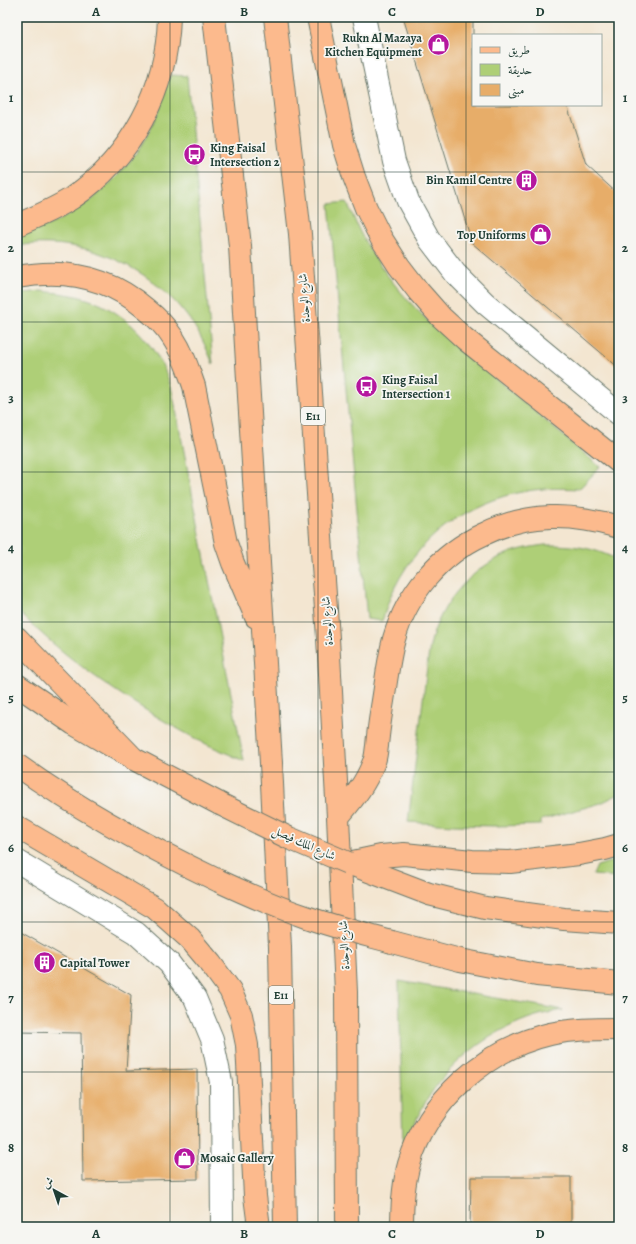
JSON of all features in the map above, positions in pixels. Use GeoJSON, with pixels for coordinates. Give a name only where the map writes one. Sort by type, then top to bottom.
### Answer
{"type":"FeatureCollection","features":[{"type":"Feature","properties":{"kind":"main road"},"geometry":{"type":"LineString","coordinates":[[17,225],[45,213],[71,198],[95,180],[116,160],[134,136],[148,110],[159,82],[166,54],[169,17]]}},
{"type":"Feature","properties":{"kind":"main road","name":"E11"},"geometry":{"type":"LineString","coordinates":[[214,17],[240,246],[271,763],[280,947],[285,1227]]}},
{"type":"Feature","properties":{"kind":"main road","name":"شارع الوحدة"},"geometry":{"type":"LineString","coordinates":[[275,17],[300,234],[328,638],[346,992],[347,1227]]}},
{"type":"Feature","properties":{"kind":"main road"},"geometry":{"type":"LineString","coordinates":[[318,17],[344,145],[354,177],[366,208],[381,238],[399,266],[441,317],[465,339],[619,462]]}},
{"type":"Feature","properties":{"kind":"main road"},"geometry":{"type":"LineString","coordinates":[[17,276],[35,273],[60,273],[87,278],[112,286],[135,300],[156,317],[172,337],[186,361],[194,386],[226,543],[263,633]]}},
{"type":"Feature","properties":{"kind":"main road"},"geometry":{"type":"LineString","coordinates":[[338,817],[359,792],[374,763],[389,662],[395,638],[404,614],[415,592],[431,572],[450,554],[472,539],[496,528],[521,520],[547,517],[573,517],[597,520],[619,527]]}},
{"type":"Feature","properties":{"kind":"main road"},"geometry":{"type":"LineString","coordinates":[[17,638],[134,758]]}},
{"type":"Feature","properties":{"kind":"main road","name":"شارع الملك فيصل"},"geometry":{"type":"LineString","coordinates":[[17,685],[74,724],[134,758],[220,804],[289,838],[348,863],[429,894],[485,908],[564,919],[619,923]]}},
{"type":"Feature","properties":{"kind":"main road"},"geometry":{"type":"LineString","coordinates":[[17,765],[43,784],[104,822],[168,856],[218,881],[305,917],[460,960],[537,975],[619,983]]}},
{"type":"Feature","properties":{"kind":"main road"},"geometry":{"type":"LineString","coordinates":[[17,827],[155,908],[190,939],[230,990],[241,1015],[247,1045],[255,1196],[259,1227]]}},
{"type":"Feature","properties":{"kind":"main road"},"geometry":{"type":"LineString","coordinates":[[348,863],[381,856],[404,854],[472,861],[510,862],[605,850],[619,845]]}},
{"type":"Feature","properties":{"kind":"main road"},"geometry":{"type":"LineString","coordinates":[[402,1227],[402,1196],[409,1164],[422,1133],[440,1105],[462,1080],[489,1060],[518,1044],[550,1034],[583,1030],[619,1029]]}},
{"type":"Feature","properties":{"kind":"street"},"geometry":{"type":"LineString","coordinates":[[364,17],[394,161],[408,201],[429,239],[455,273],[485,303],[619,414]]}},
{"type":"Feature","properties":{"kind":"street"},"geometry":{"type":"LineString","coordinates":[[17,861],[136,933],[169,963],[195,998],[212,1039],[221,1082],[222,1227]]}},
{"type":"Feature","properties":{"kind":"green space"},"geometry":{"type":"Polygon","coordinates":[[[170,75],[187,76],[213,364],[199,333],[187,316],[171,298],[153,282],[133,269],[111,258],[89,250],[65,245],[41,244],[17,246],[17,235],[49,225],[66,216],[97,195],[124,169],[146,138],[161,104],[170,75]]]}},
{"type":"Feature","properties":{"kind":"green space"},"geometry":{"type":"Polygon","coordinates":[[[347,202],[359,230],[373,255],[389,278],[416,309],[600,467],[579,489],[540,489],[505,496],[483,504],[463,514],[445,526],[428,541],[413,558],[400,577],[390,598],[382,621],[367,619],[329,204],[347,202]]]}},
{"type":"Feature","properties":{"kind":"green space"},"geometry":{"type":"Polygon","coordinates":[[[41,291],[81,297],[101,304],[114,312],[126,320],[147,342],[163,367],[170,384],[175,405],[244,761],[200,741],[127,698],[81,666],[37,630],[17,610],[17,294],[41,291]]]}},
{"type":"Feature","properties":{"kind":"green space"},"geometry":{"type":"Polygon","coordinates":[[[545,545],[583,548],[610,556],[619,561],[619,794],[601,803],[541,820],[541,825],[494,826],[408,822],[429,651],[436,625],[449,601],[477,571],[511,552],[545,545]]]}},
{"type":"Feature","properties":{"kind":"green space"},"geometry":{"type":"Polygon","coordinates":[[[619,859],[619,877],[593,875],[597,866],[619,859]]]}},
{"type":"Feature","properties":{"kind":"green space"},"geometry":{"type":"Polygon","coordinates":[[[399,981],[563,1010],[536,1016],[505,1029],[476,1046],[463,1057],[430,1095],[403,1150],[399,981]]]}},
{"type":"Feature","properties":{"kind":"building","name":"Bin Kamil Centre"},"geometry":{"type":"Polygon","coordinates":[[[403,17],[473,17],[472,106],[567,106],[586,165],[619,195],[619,368],[472,243],[403,17]]]}},
{"type":"Feature","properties":{"kind":"building"},"geometry":{"type":"Polygon","coordinates":[[[17,930],[131,995],[126,1071],[197,1069],[198,1179],[83,1181],[81,1033],[17,1032],[17,930]]]}},
{"type":"Feature","properties":{"kind":"building"},"geometry":{"type":"Polygon","coordinates":[[[471,1177],[571,1177],[571,1227],[470,1227],[471,1177]]]}},
{"type":"Feature","properties":{"kind":"place","name":"Rukn Al Mazaya Kitchen Equipment"},"geometry":{"type":"Point","coordinates":[438,45]}},
{"type":"Feature","properties":{"kind":"place","name":"King Faisal Intersection 2"},"geometry":{"type":"Point","coordinates":[194,155]}},
{"type":"Feature","properties":{"kind":"place","name":"Bin Kamil Centre"},"geometry":{"type":"Point","coordinates":[527,180]}},
{"type":"Feature","properties":{"kind":"place","name":"Top Uniforms"},"geometry":{"type":"Point","coordinates":[541,235]}},
{"type":"Feature","properties":{"kind":"place","name":"King Faisal Intersection 1"},"geometry":{"type":"Point","coordinates":[366,387]}},
{"type":"Feature","properties":{"kind":"place","name":"Capital Tower"},"geometry":{"type":"Point","coordinates":[45,963]}},
{"type":"Feature","properties":{"kind":"place","name":"Mosaic Gallery"},"geometry":{"type":"Point","coordinates":[185,1158]}}]}
